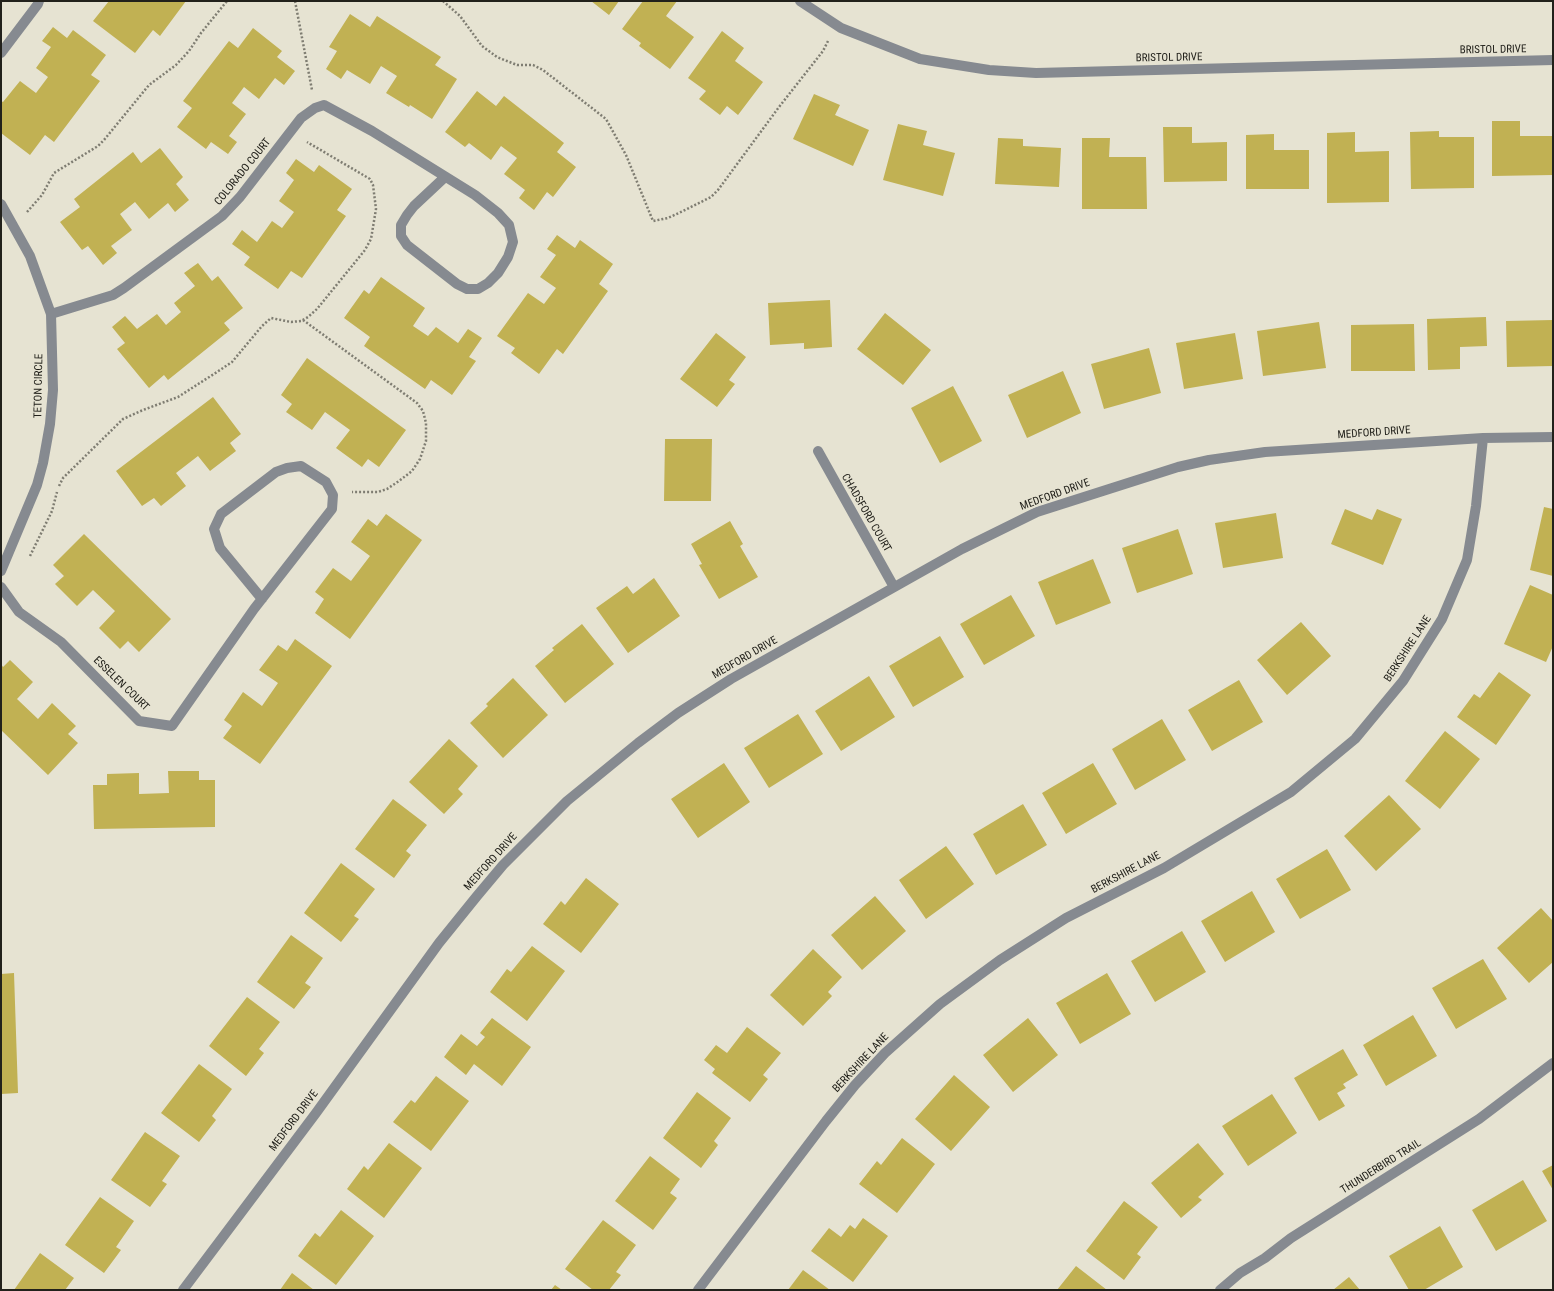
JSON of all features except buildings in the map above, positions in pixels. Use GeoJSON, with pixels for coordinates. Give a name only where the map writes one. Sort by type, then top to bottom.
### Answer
{"type":"FeatureCollection","features":[{"type":"Feature","properties":{"kind":"street"},"geometry":{"type":"LineString","coordinates":[[1,53],[39,1]]}},
{"type":"Feature","properties":{"kind":"street","name":"BRISTOL DRIVE"},"geometry":{"type":"LineString","coordinates":[[800,1],[841,28],[920,59],[989,70],[1036,73],[1553,60]]}},
{"type":"Feature","properties":{"kind":"street"},"geometry":{"type":"LineString","coordinates":[[315,108],[324,105],[372,131],[474,195],[498,213],[509,225],[513,242],[508,257],[498,273],[488,283],[478,289],[467,289],[457,284],[407,245],[401,236],[401,225],[407,215],[445,177]]}},
{"type":"Feature","properties":{"kind":"street","name":"COLORADO COURT"},"geometry":{"type":"LineString","coordinates":[[51,314],[113,295],[222,216],[240,197],[301,118],[315,108]]}},
{"type":"Feature","properties":{"kind":"street","name":"TETON CIRCLE"},"geometry":{"type":"LineString","coordinates":[[1,204],[30,256],[51,314],[53,390],[50,424],[43,463],[37,485],[1,571]]}},
{"type":"Feature","properties":{"kind":"street","name":"MEDFORD DRIVE"},"geometry":{"type":"LineString","coordinates":[[183,1290],[316,1113],[439,943],[476,896],[503,865],[567,801],[638,743],[678,713],[731,679],[962,549],[1037,512],[1178,467],[1209,460],[1265,452],[1483,438],[1553,437]]}},
{"type":"Feature","properties":{"kind":"street","name":"BERKSHIRE LANE"},"geometry":{"type":"LineString","coordinates":[[698,1290],[826,1121],[855,1086],[885,1053],[940,1004],[1000,960],[1066,918],[1164,868],[1291,792],[1355,739],[1404,681],[1442,619],[1467,560],[1476,506],[1483,438]]}},
{"type":"Feature","properties":{"kind":"street","name":"CHADSFORD COURT"},"geometry":{"type":"LineString","coordinates":[[818,451],[894,587]]}},
{"type":"Feature","properties":{"kind":"street"},"geometry":{"type":"LineString","coordinates":[[262,599],[220,548],[214,529],[221,514],[276,472],[287,468],[301,466],[326,482],[332,492]]}},
{"type":"Feature","properties":{"kind":"street","name":"ESSELEN COURT"},"geometry":{"type":"LineString","coordinates":[[1,587],[19,612],[61,642],[139,721],[172,726],[262,599],[332,509],[332,492]]}},
{"type":"Feature","properties":{"kind":"street","name":"THUNDERBIRD TRAIL"},"geometry":{"type":"LineString","coordinates":[[1220,1290],[1240,1273],[1265,1258],[1290,1238],[1479,1119],[1553,1063]]}},
{"type":"Feature","properties":{"kind":"path"},"geometry":{"type":"LineString","coordinates":[[12,225],[34,206],[42,196],[54,173],[98,146],[148,85],[176,65],[227,1]]}},
{"type":"Feature","properties":{"kind":"path"},"geometry":{"type":"LineString","coordinates":[[295,1],[315,108]]}},
{"type":"Feature","properties":{"kind":"path"},"geometry":{"type":"LineString","coordinates":[[443,1],[460,16],[482,46],[497,57],[517,65],[532,65],[544,70],[606,119],[612,127],[626,155],[653,221],[668,218],[684,211],[711,197],[718,190],[779,106],[823,50],[835,24]]}},
{"type":"Feature","properties":{"kind":"path"},"geometry":{"type":"LineString","coordinates":[[30,557],[52,511],[57,491],[63,478],[123,419],[178,397],[217,372],[236,358],[258,331],[271,318],[291,322],[303,320],[317,309],[365,250],[371,239],[376,209],[373,185],[370,178],[290,132]]}},
{"type":"Feature","properties":{"kind":"path"},"geometry":{"type":"LineString","coordinates":[[303,320],[417,403],[423,411],[426,424],[426,441],[420,459],[412,471],[399,481],[387,489],[378,492],[332,492]]}}]}
